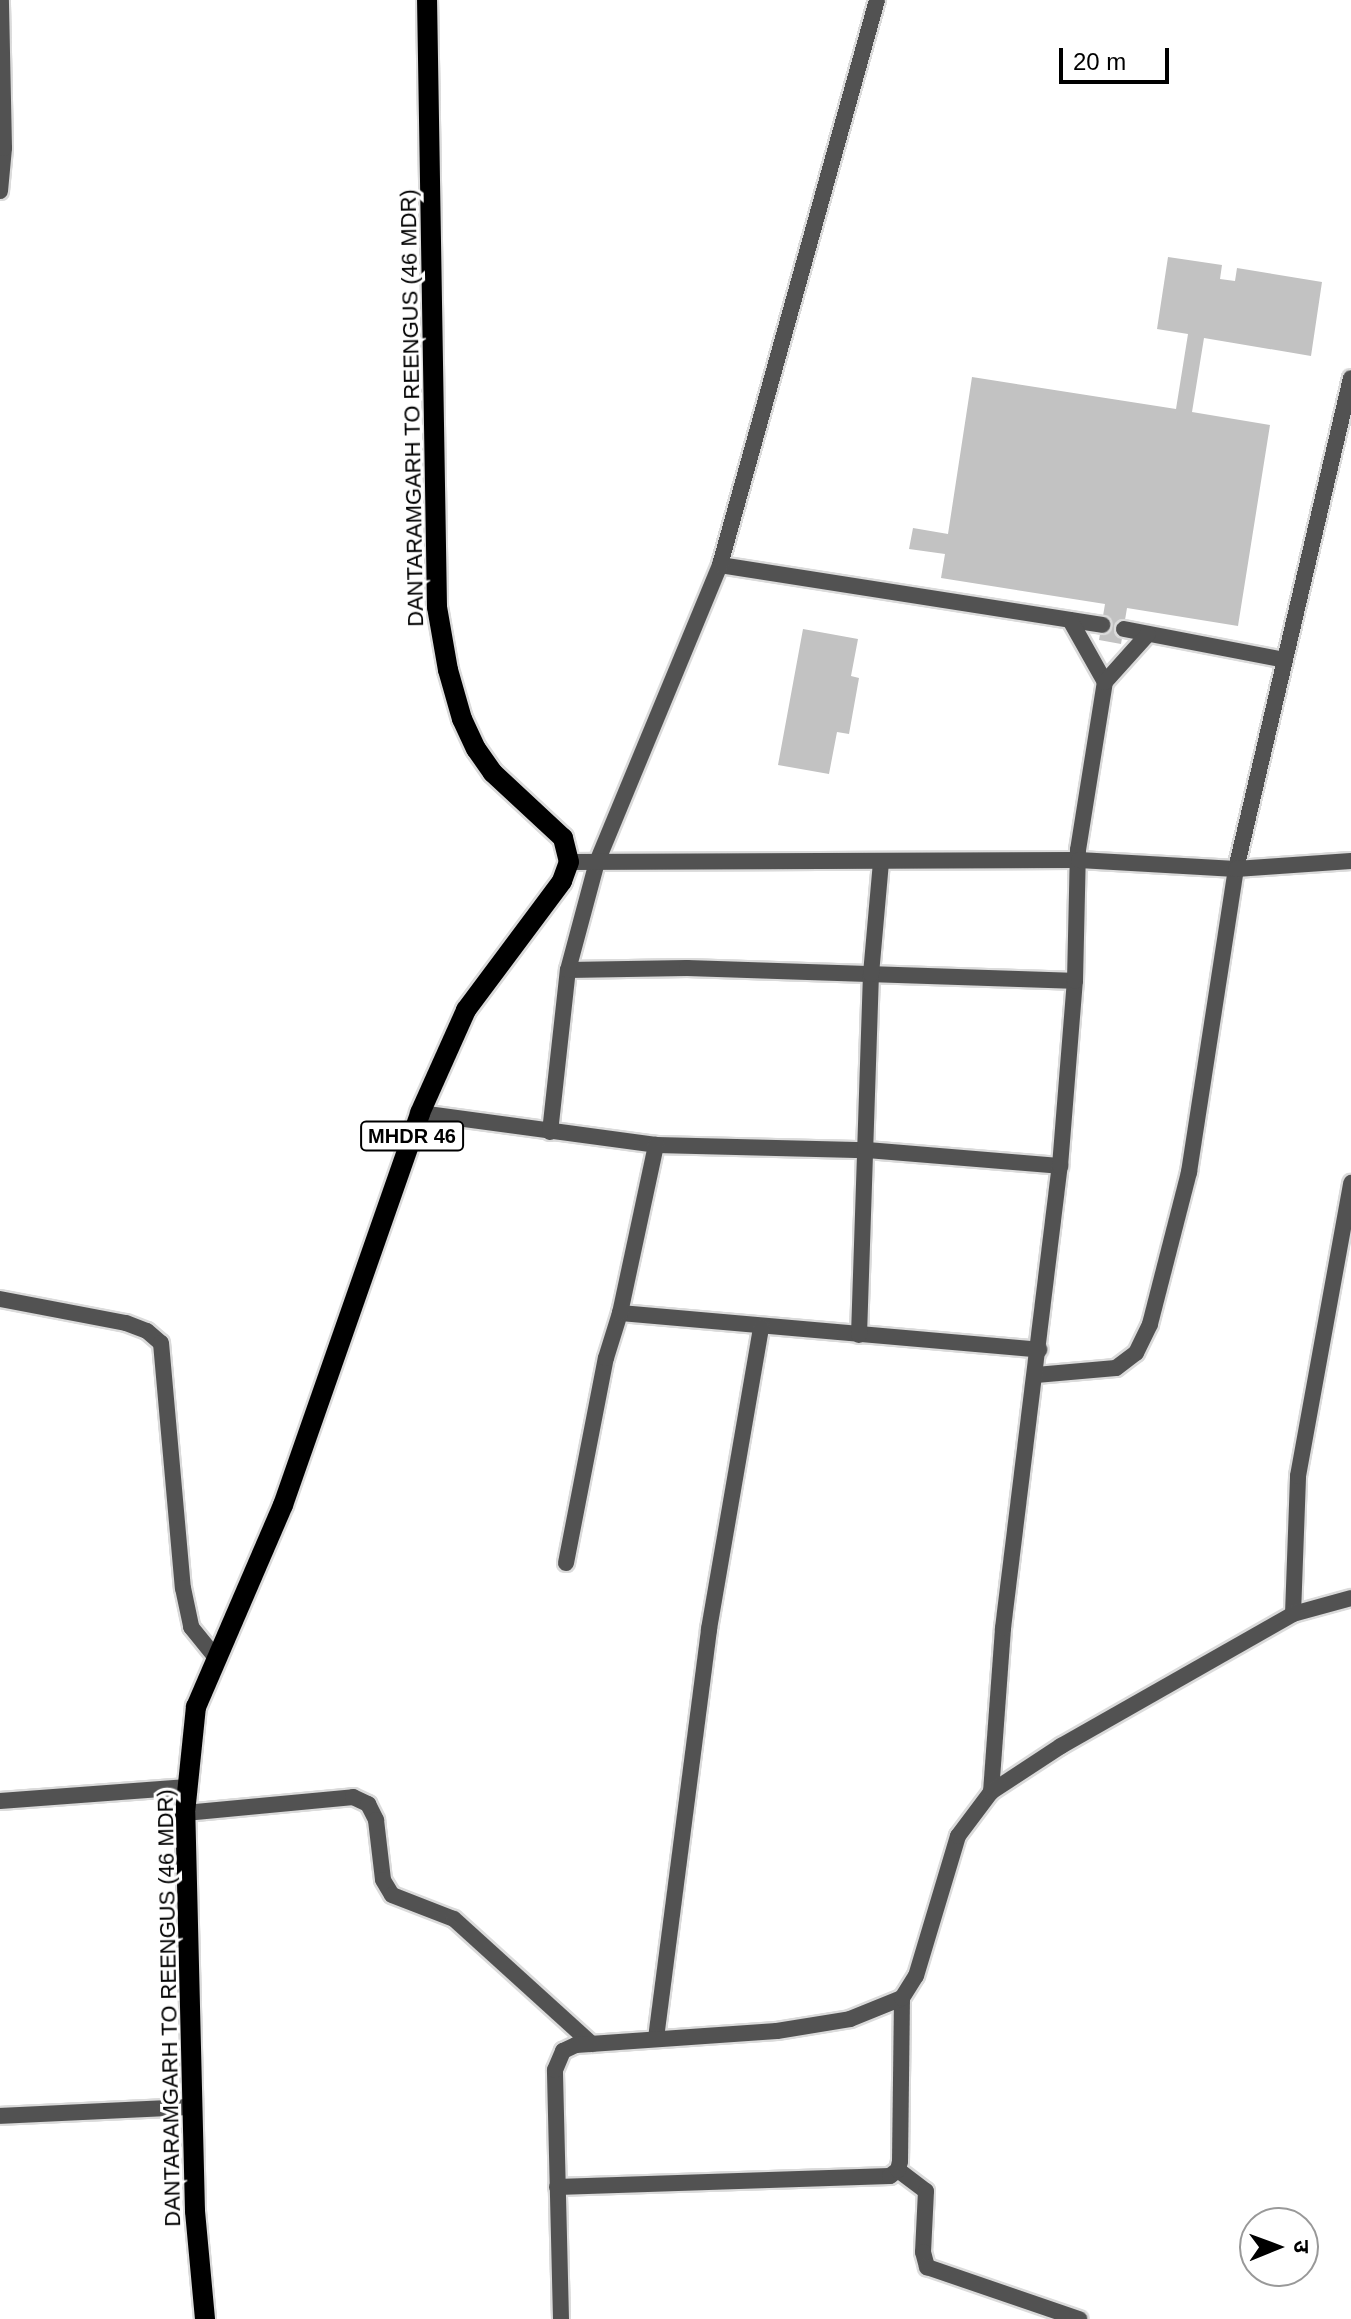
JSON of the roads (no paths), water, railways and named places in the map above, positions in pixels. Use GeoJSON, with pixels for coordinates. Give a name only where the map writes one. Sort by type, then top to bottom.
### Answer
{"type":"FeatureCollection","features":[{"type":"Feature","properties":{"kind":"main road","name":"DANTARAMGARH TO REENGUS (46 MDR)"},"geometry":{"type":"LineString","coordinates":[[205,2319],[195,2211],[185,1813],[196,1707],[215,1657],[252,1585],[283,1505],[420,1113],[466,1010],[562,881],[569,862],[563,838],[493,773],[476,749],[462,719],[448,670],[437,607],[427,0]]}},
{"type":"Feature","properties":{"kind":"street"},"geometry":{"type":"LineString","coordinates":[[0,191],[4,148],[1,0]]}},
{"type":"Feature","properties":{"kind":"street"},"geometry":{"type":"LineString","coordinates":[[550,1132],[568,970],[597,862],[720,565],[877,0]]}},
{"type":"Feature","properties":{"kind":"street"},"geometry":{"type":"LineString","coordinates":[[1036,1375],[1116,1368],[1136,1353],[1150,1324],[1189,1172],[1236,869],[1351,378]]}},
{"type":"Feature","properties":{"kind":"street"},"geometry":{"type":"LineString","coordinates":[[720,565],[1102,625]]}},
{"type":"Feature","properties":{"kind":"street"},"geometry":{"type":"LineString","coordinates":[[1070,620],[1105,682]]}},
{"type":"Feature","properties":{"kind":"street"},"geometry":{"type":"LineString","coordinates":[[1124,629],[1285,660]]}},
{"type":"Feature","properties":{"kind":"street"},"geometry":{"type":"LineString","coordinates":[[991,1792],[1003,1628],[1060,1166],[1075,981],[1078,855],[1105,682],[1148,634]]}},
{"type":"Feature","properties":{"kind":"street"},"geometry":{"type":"LineString","coordinates":[[569,862],[881,861],[1078,855],[1236,869],[1351,861]]}},
{"type":"Feature","properties":{"kind":"street"},"geometry":{"type":"LineString","coordinates":[[859,1335],[871,974],[881,861]]}},
{"type":"Feature","properties":{"kind":"street"},"geometry":{"type":"LineString","coordinates":[[568,970],[687,968],[1075,981]]}},
{"type":"Feature","properties":{"kind":"street"},"geometry":{"type":"LineString","coordinates":[[420,1113],[656,1145],[866,1150],[1060,1166]]}},
{"type":"Feature","properties":{"kind":"street"},"geometry":{"type":"LineString","coordinates":[[566,1563],[606,1358],[620,1313],[656,1145]]}},
{"type":"Feature","properties":{"kind":"street"},"geometry":{"type":"LineString","coordinates":[[1293,1614],[1298,1476],[1351,1183]]}},
{"type":"Feature","properties":{"kind":"street"},"geometry":{"type":"LineString","coordinates":[[0,1299],[126,1323],[147,1331],[161,1343],[183,1588],[191,1627],[215,1657]]}},
{"type":"Feature","properties":{"kind":"street"},"geometry":{"type":"LineString","coordinates":[[620,1313],[1039,1350]]}},
{"type":"Feature","properties":{"kind":"street"},"geometry":{"type":"LineString","coordinates":[[656,2038],[709,1629],[761,1327]]}},
{"type":"Feature","properties":{"kind":"street"},"geometry":{"type":"LineString","coordinates":[[898,2170],[902,1998],[916,1976],[958,1836],[991,1792],[1061,1746],[1293,1614],[1351,1598]]}},
{"type":"Feature","properties":{"kind":"street"},"geometry":{"type":"LineString","coordinates":[[0,1801],[187,1787]]}},
{"type":"Feature","properties":{"kind":"street"},"geometry":{"type":"LineString","coordinates":[[185,1813],[353,1797],[368,1804],[376,1820],[383,1880],[392,1895],[454,1919],[592,2044]]}},
{"type":"Feature","properties":{"kind":"street"},"geometry":{"type":"LineString","coordinates":[[561,2319],[555,2070],[563,2051],[592,2044],[656,2038],[777,2031],[850,2019],[902,1998]]}},
{"type":"Feature","properties":{"kind":"street"},"geometry":{"type":"LineString","coordinates":[[0,2116],[192,2107]]}},
{"type":"Feature","properties":{"kind":"street"},"geometry":{"type":"LineString","coordinates":[[557,2187],[880,2178],[898,2170]]}},
{"type":"Feature","properties":{"kind":"street"},"geometry":{"type":"LineString","coordinates":[[898,2170],[926,2191],[923,2252],[927,2267],[1079,2319]]}}]}
